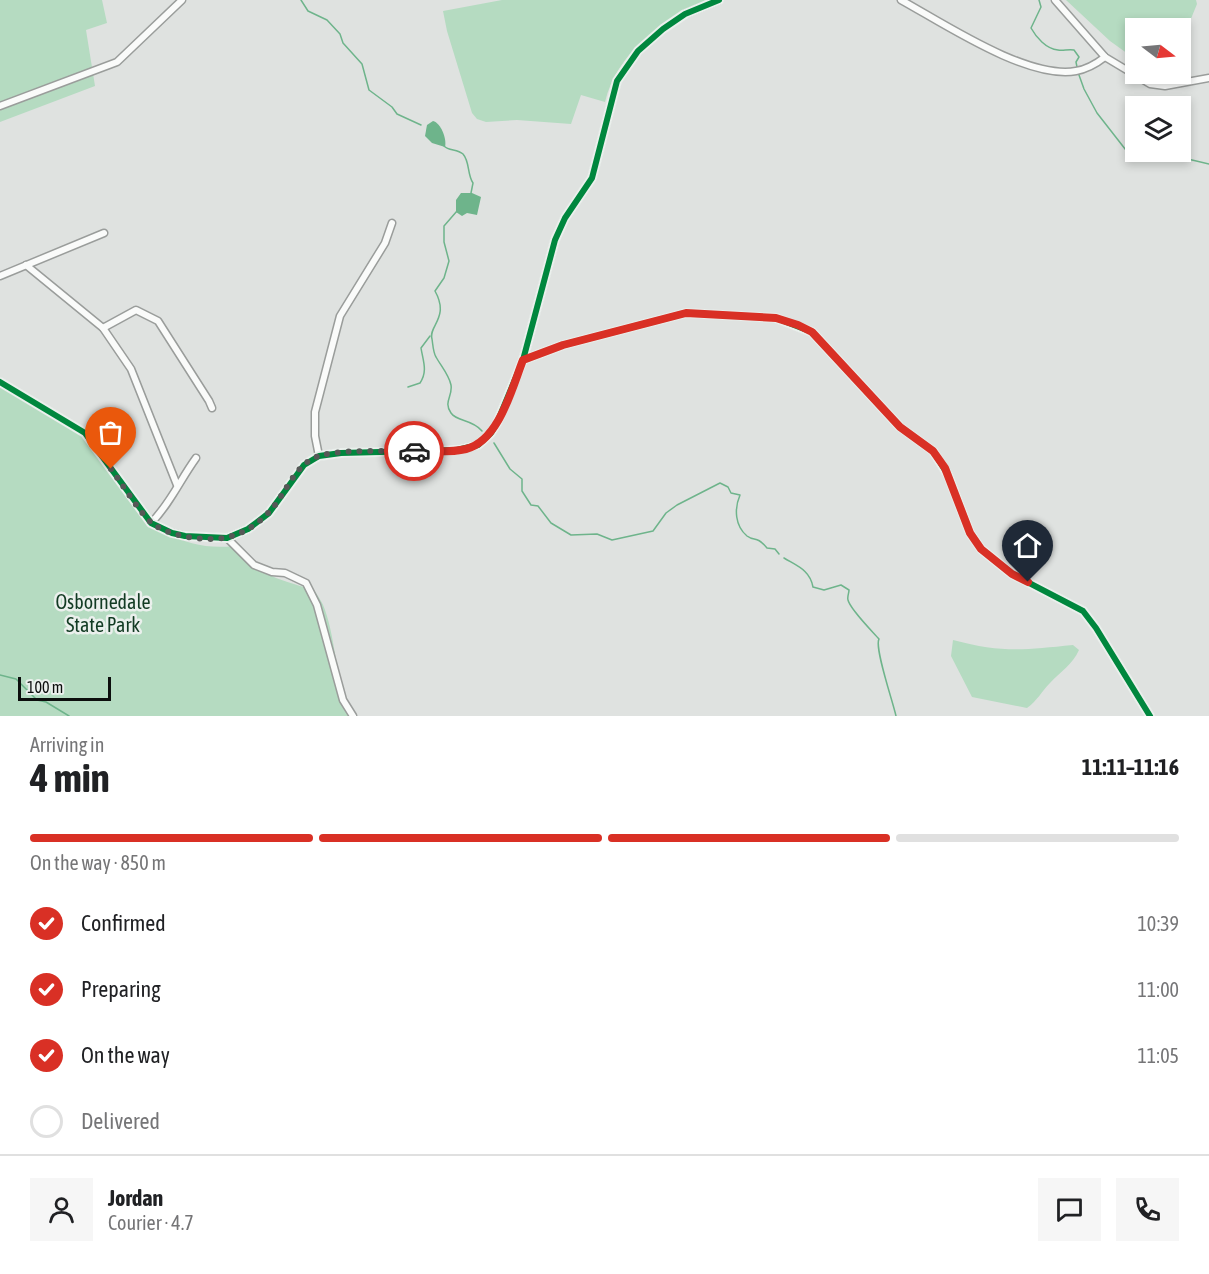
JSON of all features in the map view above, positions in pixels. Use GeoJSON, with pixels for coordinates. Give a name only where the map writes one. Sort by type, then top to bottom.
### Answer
{"type":"FeatureCollection","features":[{"type":"Feature","properties":{"kind":"street"},"geometry":{"type":"LineString","coordinates":[[0,106],[117,62],[182,0]]}},
{"type":"Feature","properties":{"kind":"street"},"geometry":{"type":"LineString","coordinates":[[0,382],[85,433],[151,523],[172,533],[185,536],[227,538],[243,532],[262,519],[275,506],[300,470],[319,456],[341,453],[451,450],[477,445],[491,433],[497,423],[523,360],[555,240],[565,218],[591,178],[616,81],[628,62],[663,29],[685,14],[719,0]]}},
{"type":"Feature","properties":{"kind":"street"},"geometry":{"type":"LineString","coordinates":[[901,0],[997,52],[1040,68],[1075,72],[1093,66],[1105,57]]}},
{"type":"Feature","properties":{"kind":"street"},"geometry":{"type":"LineString","coordinates":[[1055,0],[1105,57],[1142,80],[1157,86],[1209,78]]}},
{"type":"Feature","properties":{"kind":"street"},"geometry":{"type":"LineString","coordinates":[[319,456],[315,436],[315,412],[340,316],[386,243],[392,223]]}},
{"type":"Feature","properties":{"kind":"street"},"geometry":{"type":"LineString","coordinates":[[0,276],[104,233]]}},
{"type":"Feature","properties":{"kind":"street"},"geometry":{"type":"LineString","coordinates":[[26,265],[102,328],[132,369],[177,485]]}},
{"type":"Feature","properties":{"kind":"street"},"geometry":{"type":"LineString","coordinates":[[102,328],[136,310],[158,321],[212,408]]}},
{"type":"Feature","properties":{"kind":"street"},"geometry":{"type":"LineString","coordinates":[[523,360],[563,345],[686,313],[776,318],[812,332],[900,427],[933,451],[945,468],[970,533],[981,549],[1012,574],[1083,611],[1150,716]]}},
{"type":"Feature","properties":{"kind":"street"},"geometry":{"type":"LineString","coordinates":[[151,523],[167,507],[177,485],[196,458]]}},
{"type":"Feature","properties":{"kind":"street"},"geometry":{"type":"LineString","coordinates":[[227,538],[254,565],[272,572],[285,573],[306,583],[317,605],[326,632],[344,700],[354,716]]}},
{"type":"Feature","properties":{"kind":"green space"},"geometry":{"type":"Polygon","coordinates":[[[0,0],[102,0],[107,23],[86,30],[95,86],[0,122],[0,0]]]}},
{"type":"Feature","properties":{"kind":"green space"},"geometry":{"type":"Polygon","coordinates":[[[502,0],[706,0],[657,28],[630,53],[611,84],[605,102],[581,95],[571,124],[517,120],[486,122],[477,119],[472,113],[443,11],[502,0]]]}},
{"type":"Feature","properties":{"kind":"green space"},"geometry":{"type":"Polygon","coordinates":[[[1066,0],[1196,0],[1197,4],[1191,19],[1125,18],[1125,52],[1066,0]]]}},
{"type":"Feature","properties":{"kind":"green space","name":"Osbornedale State Park"},"geometry":{"type":"Polygon","coordinates":[[[0,386],[85,433],[166,533],[198,545],[234,546],[253,564],[270,575],[314,590],[325,610],[339,677],[353,716],[0,716],[0,386]]]}},
{"type":"Feature","properties":{"kind":"green space"},"geometry":{"type":"Polygon","coordinates":[[[953,640],[999,649],[1073,645],[1079,650],[1070,664],[1027,708],[972,697],[951,656],[953,640]]]}},
{"type":"Feature","properties":{"kind":"shaded area"},"geometry":{"type":"Polygon","coordinates":[[[433,121],[443,132],[445,147],[432,143],[425,136],[427,125],[433,121]]]}},
{"type":"Feature","properties":{"kind":"shaded area"},"geometry":{"type":"Polygon","coordinates":[[[461,193],[472,193],[481,197],[477,215],[467,213],[462,216],[456,212],[456,200],[461,193]]]}},
{"type":"Feature","properties":{"kind":"waterway"},"geometry":{"type":"LineString","coordinates":[[301,0],[308,11],[327,20],[340,34],[343,43],[362,64],[369,90],[392,107],[397,114],[421,125]]}},
{"type":"Feature","properties":{"kind":"waterway"},"geometry":{"type":"LineString","coordinates":[[1039,0],[1041,7],[1031,28],[1049,47],[1074,50],[1079,57],[1076,62],[1077,67]]}},
{"type":"Feature","properties":{"kind":"waterway"},"geometry":{"type":"LineString","coordinates":[[1079,75],[1097,113],[1129,154],[1157,161],[1171,155],[1209,164]]}},
{"type":"Feature","properties":{"kind":"waterway"},"geometry":{"type":"LineString","coordinates":[[444,146],[461,152],[465,157],[473,183],[471,193]]}},
{"type":"Feature","properties":{"kind":"waterway"},"geometry":{"type":"LineString","coordinates":[[457,211],[444,226],[444,242],[449,261],[444,278],[435,291],[439,300],[440,315],[433,330],[432,339],[435,355],[451,385],[448,402],[451,413],[457,418],[474,424],[482,431]]}},
{"type":"Feature","properties":{"kind":"waterway"},"geometry":{"type":"LineString","coordinates":[[408,387],[420,383],[422,379],[424,366],[421,348],[430,336]]}},
{"type":"Feature","properties":{"kind":"waterway"},"geometry":{"type":"LineString","coordinates":[[494,443],[510,469],[522,479],[522,491],[531,505],[538,506],[551,523],[571,535],[597,534],[612,540],[653,531],[666,513],[677,505],[720,483],[728,487],[731,493],[740,495],[737,517],[743,532],[750,538],[760,541],[767,548],[775,549],[779,554]]}},
{"type":"Feature","properties":{"kind":"waterway"},"geometry":{"type":"LineString","coordinates":[[784,558],[806,572],[813,587],[824,590],[841,585],[849,590],[850,604],[879,639],[881,663],[896,716]]}},
{"type":"Feature","properties":{"kind":"waterway"},"geometry":{"type":"LineString","coordinates":[[0,675],[16,679],[37,700],[46,702],[69,716]]}},
{"type":"Feature","properties":{"kind":"cycle path"},"geometry":{"type":"LineString","coordinates":[[0,382],[85,433],[151,523],[172,533],[185,536],[227,538],[248,529],[269,513],[304,465],[319,456],[341,453],[457,450],[478,445],[491,433],[497,423],[523,360],[555,240],[565,218],[592,178],[617,81],[638,51],[663,29],[685,14],[719,0]]}},
{"type":"Feature","properties":{"kind":"cycle path"},"geometry":{"type":"LineString","coordinates":[[523,360],[563,345],[686,313],[776,318],[812,332],[900,427],[933,451],[948,475],[970,533],[981,549],[1012,574],[1083,611],[1096,628],[1150,716]]}},
{"type":"Feature","properties":{"kind":"way so far"},"geometry":{"type":"LineString","coordinates":[[111,469],[151,523],[172,533],[185,536],[227,538],[249,529],[269,513],[300,470],[313,458],[341,453],[414,451]]}},
{"type":"Feature","properties":{"kind":"route"},"geometry":{"type":"LineString","coordinates":[[414,451],[465,449],[482,442],[497,423],[523,360],[563,345],[659,318],[686,313],[776,318],[812,332],[900,427],[933,451],[945,468],[970,533],[981,549],[1012,574],[1028,582]]}}]}
